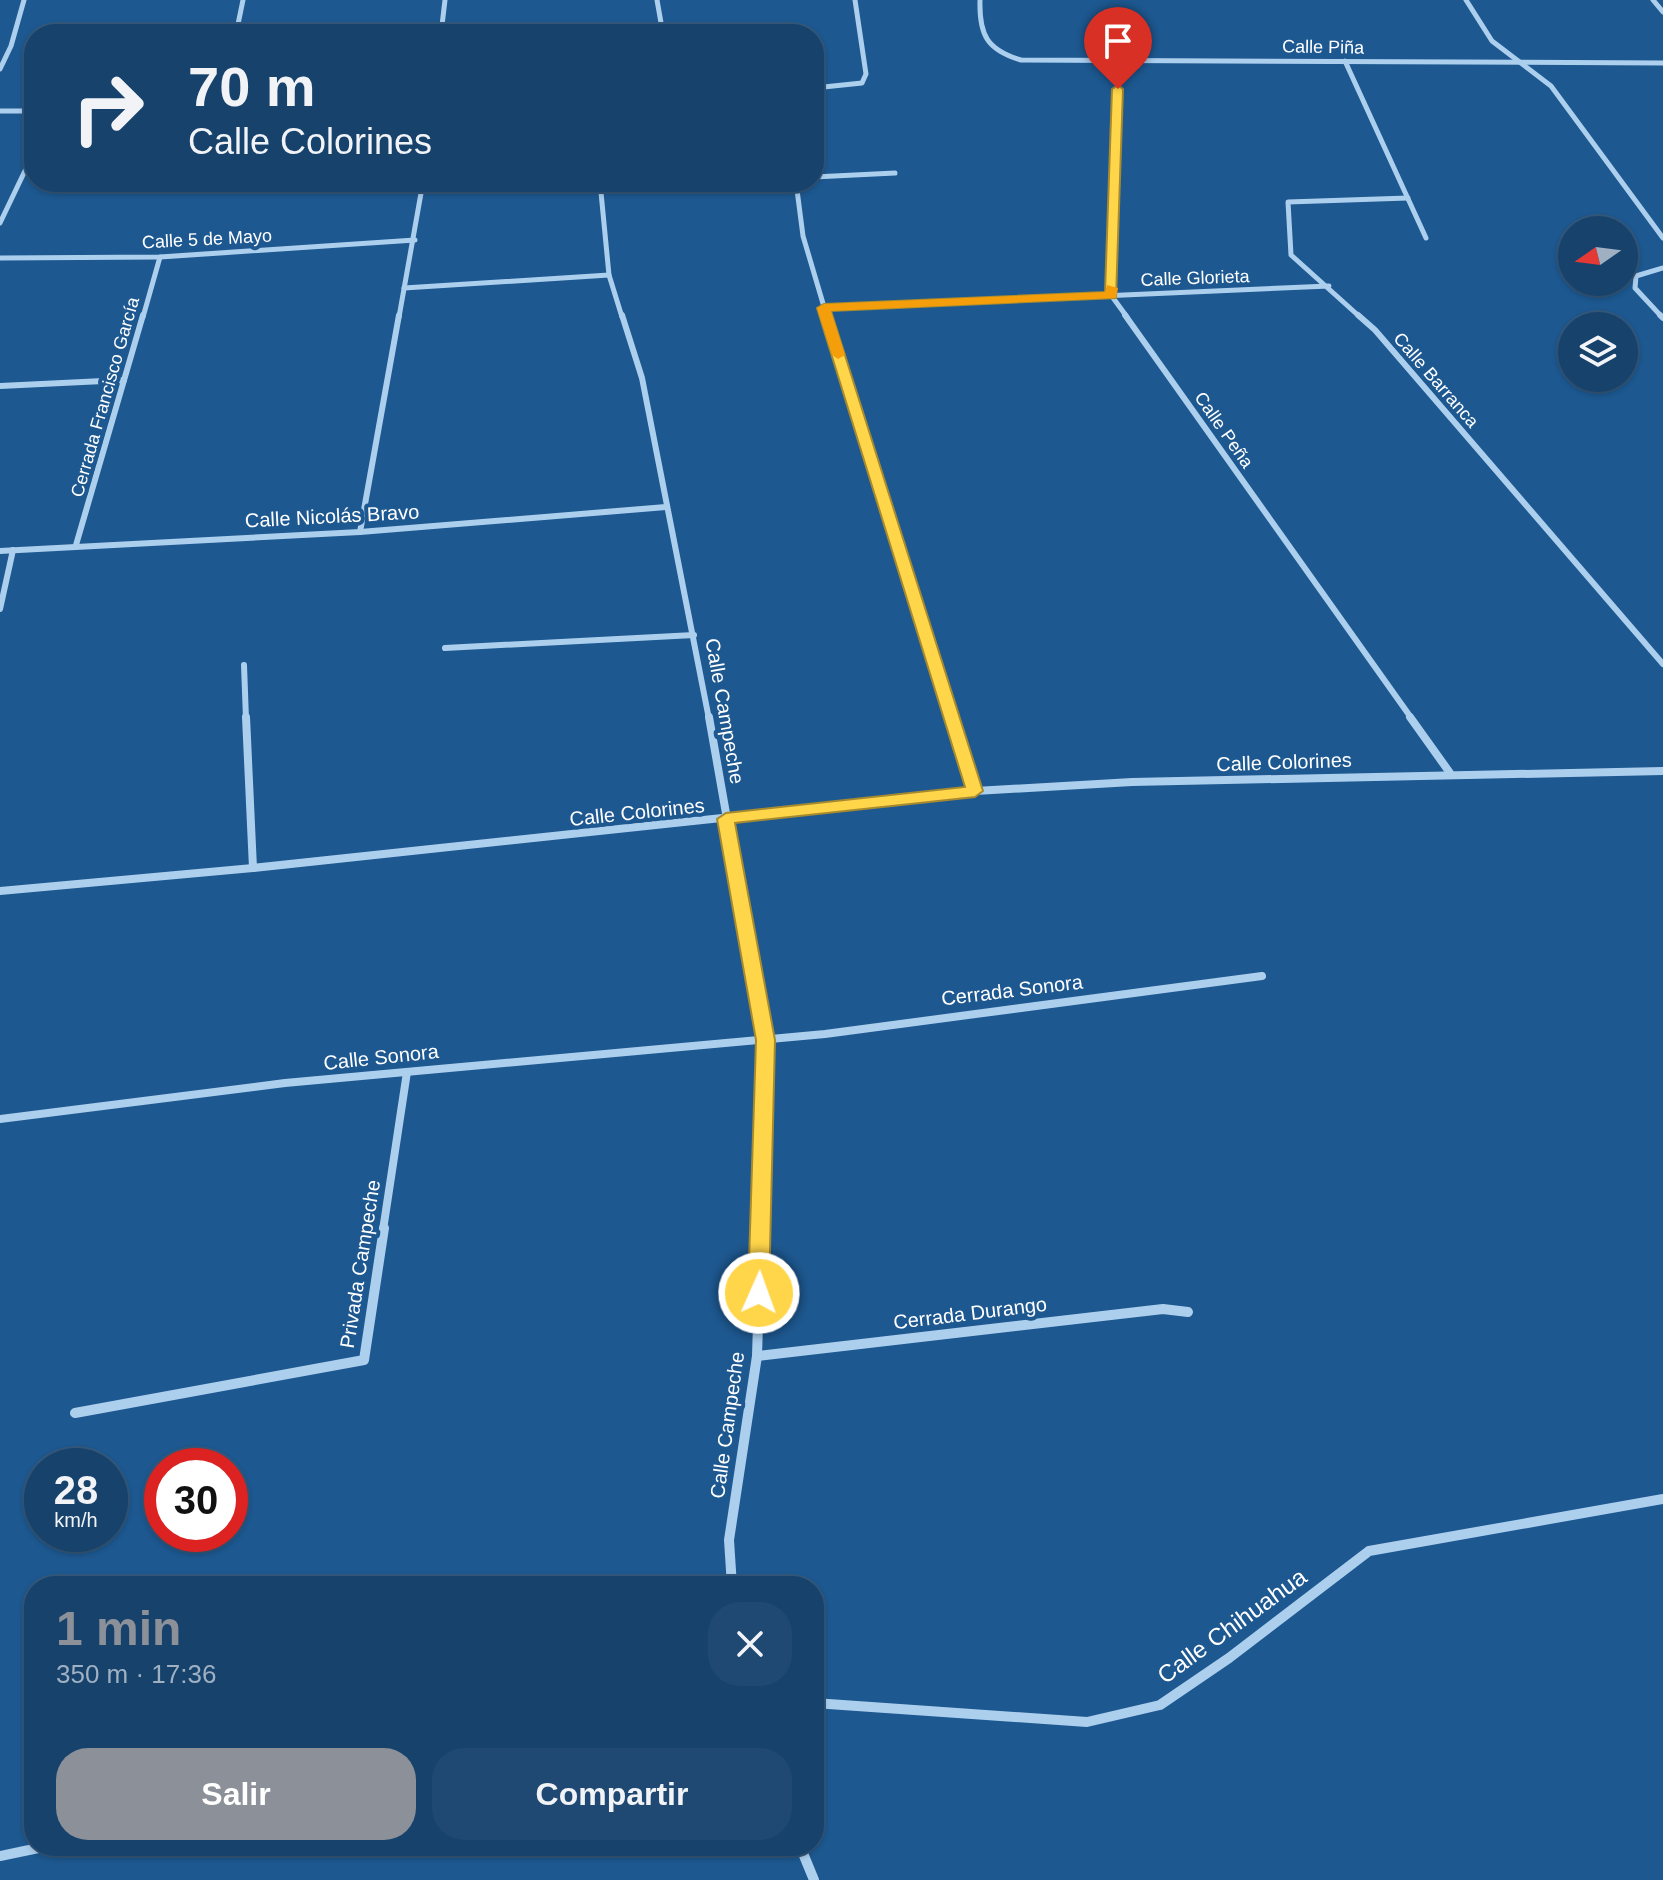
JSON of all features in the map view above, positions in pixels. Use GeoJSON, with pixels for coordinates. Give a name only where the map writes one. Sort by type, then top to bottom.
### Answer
{"type":"FeatureCollection","features":[{"type":"Feature","properties":{"kind":"street"},"geometry":{"type":"LineString","coordinates":[[0,69],[11,46],[24,0]]}},
{"type":"Feature","properties":{"kind":"street"},"geometry":{"type":"LineString","coordinates":[[238,24],[243,0]]}},
{"type":"Feature","properties":{"kind":"street"},"geometry":{"type":"LineString","coordinates":[[442,24],[445,0]]}},
{"type":"Feature","properties":{"kind":"street"},"geometry":{"type":"LineString","coordinates":[[657,0],[661,24]]}},
{"type":"Feature","properties":{"kind":"street"},"geometry":{"type":"LineString","coordinates":[[824,87],[862,83],[866,74],[855,0]]}},
{"type":"Feature","properties":{"kind":"street","name":"Calle Piña"},"geometry":{"type":"LineString","coordinates":[[980,0],[978,24],[986,45],[1000,54],[1021,60],[1527,65],[1663,63]]}},
{"type":"Feature","properties":{"kind":"street"},"geometry":{"type":"LineString","coordinates":[[1466,0],[1492,41],[1551,86],[1663,238]]}},
{"type":"Feature","properties":{"kind":"street"},"geometry":{"type":"LineString","coordinates":[[1653,0],[1663,12]]}},
{"type":"Feature","properties":{"kind":"street"},"geometry":{"type":"LineString","coordinates":[[0,46],[11,46]]}},
{"type":"Feature","properties":{"kind":"street"},"geometry":{"type":"LineString","coordinates":[[1111,295],[1119,59]]}},
{"type":"Feature","properties":{"kind":"street"},"geometry":{"type":"LineString","coordinates":[[1345,61],[1426,238]]}},
{"type":"Feature","properties":{"kind":"street"},"geometry":{"type":"LineString","coordinates":[[0,111],[24,111]]}},
{"type":"Feature","properties":{"kind":"street"},"geometry":{"type":"LineString","coordinates":[[0,223],[24,173]]}},
{"type":"Feature","properties":{"kind":"street"},"geometry":{"type":"LineString","coordinates":[[824,177],[895,173]]}},
{"type":"Feature","properties":{"kind":"street"},"geometry":{"type":"LineString","coordinates":[[360,532],[422,192]]}},
{"type":"Feature","properties":{"kind":"street","name":"Calle Campeche"},"geometry":{"type":"LineString","coordinates":[[601,192],[609,275],[642,378],[694,635],[766,1040],[757,1356],[729,1540],[731,1576]]}},
{"type":"Feature","properties":{"kind":"street"},"geometry":{"type":"LineString","coordinates":[[797,192],[803,236],[824,308],[975,791]]}},
{"type":"Feature","properties":{"kind":"street","name":"Calle Barranca"},"geometry":{"type":"LineString","coordinates":[[1408,198],[1288,202],[1291,255],[1375,330],[1663,664]]}},
{"type":"Feature","properties":{"kind":"street","name":"Calle 5 de Mayo"},"geometry":{"type":"LineString","coordinates":[[0,258],[160,257],[415,240]]}},
{"type":"Feature","properties":{"kind":"street","name":"Cerrada Francisco García"},"geometry":{"type":"LineString","coordinates":[[76,545],[160,257]]}},
{"type":"Feature","properties":{"kind":"street"},"geometry":{"type":"LineString","coordinates":[[1663,268],[1636,276],[1635,288],[1663,318]]}},
{"type":"Feature","properties":{"kind":"street"},"geometry":{"type":"LineString","coordinates":[[404,288],[609,275]]}},
{"type":"Feature","properties":{"kind":"street","name":"Calle Glorieta"},"geometry":{"type":"LineString","coordinates":[[824,308],[1329,286]]}},
{"type":"Feature","properties":{"kind":"street","name":"Calle Peña"},"geometry":{"type":"LineString","coordinates":[[1111,295],[1450,773]]}},
{"type":"Feature","properties":{"kind":"street"},"geometry":{"type":"LineString","coordinates":[[0,386],[124,380]]}},
{"type":"Feature","properties":{"kind":"street","name":"Calle Nicolás Bravo"},"geometry":{"type":"LineString","coordinates":[[0,551],[360,532],[666,507]]}},
{"type":"Feature","properties":{"kind":"street"},"geometry":{"type":"LineString","coordinates":[[0,609],[13,550]]}},
{"type":"Feature","properties":{"kind":"street"},"geometry":{"type":"LineString","coordinates":[[445,648],[694,635]]}},
{"type":"Feature","properties":{"kind":"street"},"geometry":{"type":"LineString","coordinates":[[244,665],[253,868]]}},
{"type":"Feature","properties":{"kind":"street","name":"Calle Colorines"},"geometry":{"type":"LineString","coordinates":[[0,891],[253,868],[975,791],[1132,782],[1450,773],[1663,771]]}},
{"type":"Feature","properties":{"kind":"street","name":"Cerrada Sonora"},"geometry":{"type":"LineString","coordinates":[[766,1040],[1262,976]]}},
{"type":"Feature","properties":{"kind":"street","name":"Calle Sonora"},"geometry":{"type":"LineString","coordinates":[[0,1119],[74,1108],[407,1072],[766,1040]]}},
{"type":"Feature","properties":{"kind":"street","name":"Privada Campeche"},"geometry":{"type":"LineString","coordinates":[[75,1413],[364,1360],[407,1072]]}},
{"type":"Feature","properties":{"kind":"street","name":"Cerrada Durango"},"geometry":{"type":"LineString","coordinates":[[757,1356],[1163,1309],[1188,1312]]}},
{"type":"Feature","properties":{"kind":"street","name":"Calle Chihuahua"},"geometry":{"type":"LineString","coordinates":[[824,1704],[1087,1722],[1160,1705],[1229,1658],[1369,1551],[1663,1499]]}},
{"type":"Feature","properties":{"kind":"street"},"geometry":{"type":"LineString","coordinates":[[0,1856],[24,1851]]}},
{"type":"Feature","properties":{"kind":"street"},"geometry":{"type":"LineString","coordinates":[[804,1856],[814,1880]]}},
{"type":"Feature","properties":{"kind":"slow traffic"},"geometry":{"type":"LineString","coordinates":[[838,355],[824,308],[1111,295],[1112,288]]}},
{"type":"Feature","properties":{"kind":"route"},"geometry":{"type":"LineString","coordinates":[[759,1293],[766,1040],[726,819],[975,791],[824,308],[1111,295],[1118,89]]}}]}
